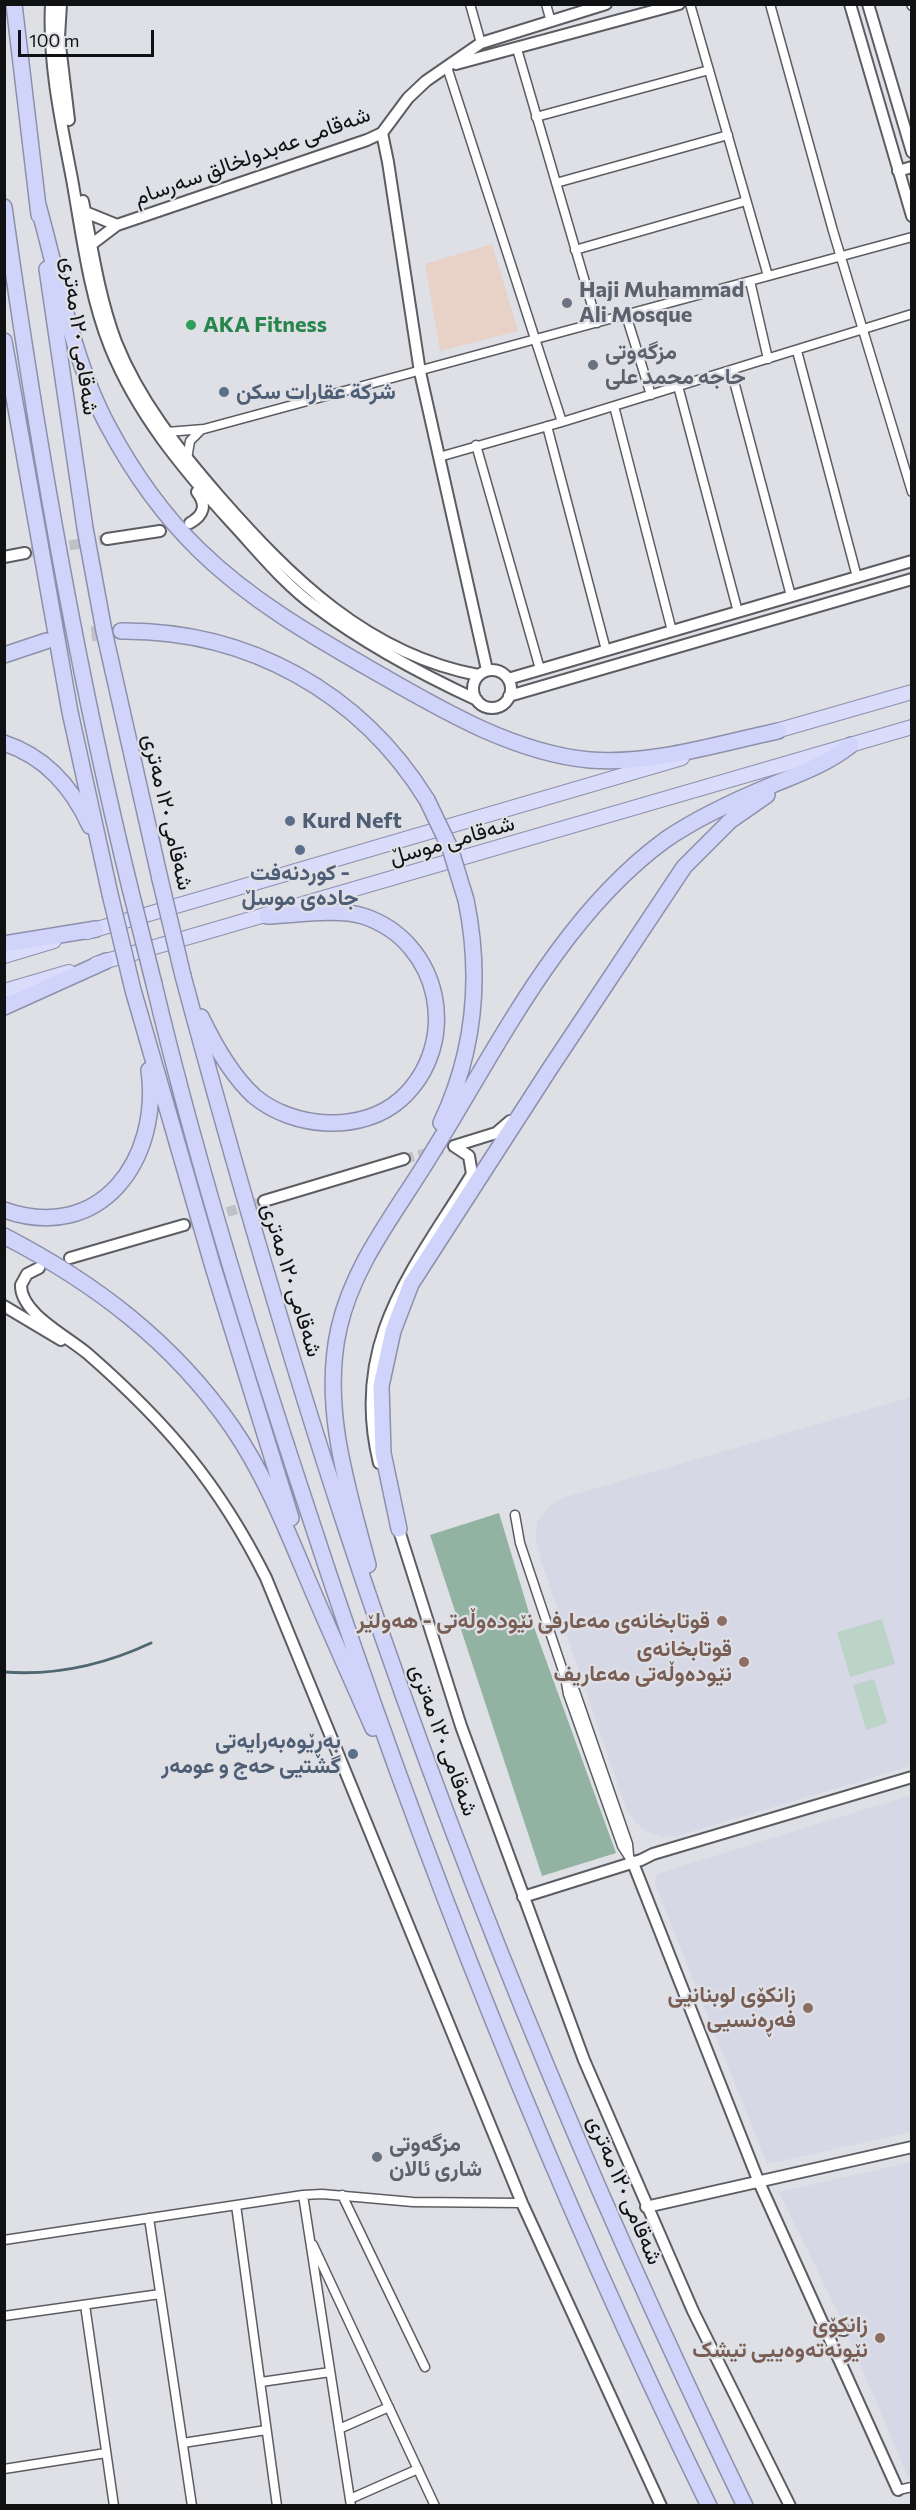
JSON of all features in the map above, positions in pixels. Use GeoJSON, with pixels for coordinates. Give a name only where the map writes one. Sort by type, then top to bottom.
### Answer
{"type":"FeatureCollection","features":[{"type":"Feature","properties":{"kind":"highway","name":"شەقامی ١٢٠ مەتری"},"geometry":{"type":"LineString","coordinates":[[14,4],[38,205],[85,528],[104,631],[183,976],[245,1202],[343,1520],[404,1698],[459,1846],[552,2078],[639,2280],[745,2505]]}},
{"type":"Feature","properties":{"kind":"highway"},"geometry":{"type":"LineString","coordinates":[[38,205],[88,385],[130,465],[198,550],[269,608],[422,698],[502,736],[557,756],[600,760],[647,758],[778,730]]}},
{"type":"Feature","properties":{"kind":"highway"},"geometry":{"type":"LineString","coordinates":[[4,207],[26,359],[72,629],[103,776],[196,1149],[275,1413],[401,1781],[521,2086],[609,2291],[709,2505]]}},
{"type":"Feature","properties":{"kind":"highway"},"geometry":{"type":"LineString","coordinates":[[4,341],[70,712],[133,990],[262,1431],[322,1614]]}},
{"type":"Feature","properties":{"kind":"highway"},"geometry":{"type":"LineString","coordinates":[[122,631],[172,633],[211,640],[256,654],[296,673],[337,699],[378,735],[411,775],[450,848],[466,900],[475,954],[476,986],[466,1056],[453,1099],[398,1205]]}},
{"type":"Feature","properties":{"kind":"highway"},"geometry":{"type":"LineString","coordinates":[[4,655],[46,641]]}},
{"type":"Feature","properties":{"kind":"highway","name":"شەقامی موسڵ"},"geometry":{"type":"LineString","coordinates":[[4,956],[912,692]]}},
{"type":"Feature","properties":{"kind":"highway","name":"شەقامی موسڵ"},"geometry":{"type":"LineString","coordinates":[[4,992],[912,727]]}},
{"type":"Feature","properties":{"kind":"highway"},"geometry":{"type":"LineString","coordinates":[[4,743],[40,760],[70,790],[90,825],[105,873]]}},
{"type":"Feature","properties":{"kind":"highway"},"geometry":{"type":"LineString","coordinates":[[399,1529],[385,1466],[381,1424],[384,1367],[398,1314],[425,1261],[684,867],[731,820],[851,745]]}},
{"type":"Feature","properties":{"kind":"highway"},"geometry":{"type":"LineString","coordinates":[[404,1698],[345,1478],[334,1417],[333,1389],[339,1330],[345,1308],[379,1234],[551,961],[579,922],[634,865],[686,828],[718,809],[808,771]]}},
{"type":"Feature","properties":{"kind":"highway"},"geometry":{"type":"LineString","coordinates":[[183,976],[207,1028],[225,1059],[247,1089],[270,1107],[298,1118],[327,1123],[364,1119],[392,1105],[420,1076],[429,1061],[436,1034],[436,1004],[433,986],[420,958],[399,935],[362,915],[267,916]]}},
{"type":"Feature","properties":{"kind":"highway"},"geometry":{"type":"LineString","coordinates":[[4,944],[96,929]]}},
{"type":"Feature","properties":{"kind":"highway"},"geometry":{"type":"LineString","coordinates":[[4,1007],[106,961]]}},
{"type":"Feature","properties":{"kind":"highway"},"geometry":{"type":"LineString","coordinates":[[4,1210],[35,1217],[74,1213],[108,1195],[132,1168],[140,1154],[150,1113],[151,1085],[139,1014]]}},
{"type":"Feature","properties":{"kind":"highway"},"geometry":{"type":"LineString","coordinates":[[4,1236],[74,1275],[112,1301],[170,1352],[232,1427],[264,1482],[353,1686],[401,1781]]}},
{"type":"Feature","properties":{"kind":"street"},"geometry":{"type":"LineString","coordinates":[[51,4],[51,38],[58,104],[97,308],[110,346],[133,395],[193,481],[270,565],[315,606],[376,646],[477,700],[482,705],[494,708],[506,702],[509,696],[508,679],[499,671],[483,673],[434,664],[386,643],[320,600],[278,561],[186,459],[138,388],[116,341],[103,302],[66,103],[59,36],[61,4]]}},
{"type":"Feature","properties":{"kind":"street"},"geometry":{"type":"LineString","coordinates":[[470,4],[481,43]]}},
{"type":"Feature","properties":{"kind":"street"},"geometry":{"type":"LineString","coordinates":[[546,4],[551,22]]}},
{"type":"Feature","properties":{"kind":"street","name":"شەقامی عەبدولخالق سەرسام"},"geometry":{"type":"LineString","coordinates":[[92,244],[117,225],[382,133],[417,89],[481,43],[606,4]]}},
{"type":"Feature","properties":{"kind":"street","name":"شەقامی عەبدولخالق سەرسام"},"geometry":{"type":"LineString","coordinates":[[447,67],[679,4]]}},
{"type":"Feature","properties":{"kind":"street"},"geometry":{"type":"LineString","coordinates":[[690,4],[768,276]]}},
{"type":"Feature","properties":{"kind":"street"},"geometry":{"type":"LineString","coordinates":[[770,4],[840,256],[912,492]]}},
{"type":"Feature","properties":{"kind":"street"},"geometry":{"type":"LineString","coordinates":[[850,4],[912,216]]}},
{"type":"Feature","properties":{"kind":"street"},"geometry":{"type":"LineString","coordinates":[[868,4],[911,148]]}},
{"type":"Feature","properties":{"kind":"street"},"geometry":{"type":"LineString","coordinates":[[517,49],[597,323]]}},
{"type":"Feature","properties":{"kind":"street"},"geometry":{"type":"LineString","coordinates":[[447,67],[561,422]]}},
{"type":"Feature","properties":{"kind":"street"},"geometry":{"type":"LineString","coordinates":[[536,117],[709,70]]}},
{"type":"Feature","properties":{"kind":"street"},"geometry":{"type":"LineString","coordinates":[[382,133],[420,372],[483,673],[472,690],[477,700]]}},
{"type":"Feature","properties":{"kind":"street"},"geometry":{"type":"LineString","coordinates":[[556,183],[728,135]]}},
{"type":"Feature","properties":{"kind":"street"},"geometry":{"type":"LineString","coordinates":[[898,171],[912,167]]}},
{"type":"Feature","properties":{"kind":"street"},"geometry":{"type":"LineString","coordinates":[[575,250],[746,201]]}},
{"type":"Feature","properties":{"kind":"street","name":"شەقامی عەبدولخالق سەرسام"},"geometry":{"type":"LineString","coordinates":[[85,212],[117,225]]}},
{"type":"Feature","properties":{"kind":"street"},"geometry":{"type":"LineString","coordinates":[[167,432],[204,429],[912,237]]}},
{"type":"Feature","properties":{"kind":"street"},"geometry":{"type":"LineString","coordinates":[[750,281],[768,359]]}},
{"type":"Feature","properties":{"kind":"street"},"geometry":{"type":"LineString","coordinates":[[439,457],[797,351],[862,328],[912,314]]}},
{"type":"Feature","properties":{"kind":"street"},"geometry":{"type":"LineString","coordinates":[[626,315],[651,395]]}},
{"type":"Feature","properties":{"kind":"street"},"geometry":{"type":"LineString","coordinates":[[797,351],[857,577]]}},
{"type":"Feature","properties":{"kind":"street"},"geometry":{"type":"LineString","coordinates":[[731,370],[791,596]]}},
{"type":"Feature","properties":{"kind":"street"},"geometry":{"type":"LineString","coordinates":[[678,386],[738,612]]}},
{"type":"Feature","properties":{"kind":"street"},"geometry":{"type":"LineString","coordinates":[[614,406],[672,631]]}},
{"type":"Feature","properties":{"kind":"street"},"geometry":{"type":"LineString","coordinates":[[547,426],[606,650]]}},
{"type":"Feature","properties":{"kind":"street"},"geometry":{"type":"LineString","coordinates":[[186,459],[190,441],[204,429]]}},
{"type":"Feature","properties":{"kind":"street"},"geometry":{"type":"LineString","coordinates":[[476,445],[540,669]]}},
{"type":"Feature","properties":{"kind":"street"},"geometry":{"type":"LineString","coordinates":[[190,523],[201,515],[204,507],[194,489],[193,481]]}},
{"type":"Feature","properties":{"kind":"street"},"geometry":{"type":"LineString","coordinates":[[107,539],[160,531]]}},
{"type":"Feature","properties":{"kind":"street"},"geometry":{"type":"LineString","coordinates":[[4,557],[25,553]]}},
{"type":"Feature","properties":{"kind":"street"},"geometry":{"type":"LineString","coordinates":[[508,679],[912,561]]}},
{"type":"Feature","properties":{"kind":"street"},"geometry":{"type":"LineString","coordinates":[[509,696],[912,579]]}},
{"type":"Feature","properties":{"kind":"street"},"geometry":{"type":"LineString","coordinates":[[771,602],[775,618]]}},
{"type":"Feature","properties":{"kind":"street"},"geometry":{"type":"LineString","coordinates":[[544,1077],[505,1128],[454,1146],[469,1156],[472,1174],[401,1287],[385,1326],[376,1365],[372,1406],[375,1446],[386,1494],[461,1726],[584,2060],[693,2311],[790,2505]]}},
{"type":"Feature","properties":{"kind":"street"},"geometry":{"type":"LineString","coordinates":[[264,1201],[404,1159]]}},
{"type":"Feature","properties":{"kind":"street"},"geometry":{"type":"LineString","coordinates":[[70,1258],[184,1225]]}},
{"type":"Feature","properties":{"kind":"street"},"geometry":{"type":"LineString","coordinates":[[39,1268],[27,1274],[21,1285],[26,1305],[137,1397],[196,1463],[228,1510],[262,1569],[522,2203],[661,2505]]}},
{"type":"Feature","properties":{"kind":"street"},"geometry":{"type":"LineString","coordinates":[[4,1306],[97,1362]]}},
{"type":"Feature","properties":{"kind":"street"},"geometry":{"type":"LineString","coordinates":[[515,1515],[520,1543],[565,1677],[568,1694],[622,1846],[634,1859],[758,2180],[898,2490],[912,2487]]}},
{"type":"Feature","properties":{"kind":"street"},"geometry":{"type":"LineString","coordinates":[[523,1897],[634,1859],[653,1860],[912,1777]]}},
{"type":"Feature","properties":{"kind":"street"},"geometry":{"type":"LineString","coordinates":[[742,1831],[912,1784]]}},
{"type":"Feature","properties":{"kind":"street"},"geometry":{"type":"LineString","coordinates":[[646,2207],[912,2147]]}},
{"type":"Feature","properties":{"kind":"street"},"geometry":{"type":"LineString","coordinates":[[4,2240],[303,2195],[342,2195],[413,2202],[522,2203]]}},
{"type":"Feature","properties":{"kind":"street"},"geometry":{"type":"LineString","coordinates":[[303,2195],[350,2502],[418,2469]]}},
{"type":"Feature","properties":{"kind":"street"},"geometry":{"type":"LineString","coordinates":[[342,2195],[425,2367]]}},
{"type":"Feature","properties":{"kind":"street"},"geometry":{"type":"LineString","coordinates":[[236,2205],[277,2505]]}},
{"type":"Feature","properties":{"kind":"street"},"geometry":{"type":"LineString","coordinates":[[149,2218],[192,2505]]}},
{"type":"Feature","properties":{"kind":"street"},"geometry":{"type":"LineString","coordinates":[[309,2237],[435,2505]]}},
{"type":"Feature","properties":{"kind":"street"},"geometry":{"type":"LineString","coordinates":[[4,2316],[160,2294]]}},
{"type":"Feature","properties":{"kind":"street"},"geometry":{"type":"LineString","coordinates":[[85,2305],[114,2505]]}},
{"type":"Feature","properties":{"kind":"street"},"geometry":{"type":"LineString","coordinates":[[826,2327],[844,2330]]}},
{"type":"Feature","properties":{"kind":"street"},"geometry":{"type":"LineString","coordinates":[[261,2382],[330,2372]]}},
{"type":"Feature","properties":{"kind":"street"},"geometry":{"type":"LineString","coordinates":[[339,2429],[389,2407]]}},
{"type":"Feature","properties":{"kind":"street"},"geometry":{"type":"LineString","coordinates":[[183,2443],[266,2430]]}},
{"type":"Feature","properties":{"kind":"street"},"geometry":{"type":"LineString","coordinates":[[4,2469],[106,2453]]}},
{"type":"Feature","properties":{"kind":"shaded area"},"geometry":{"type":"Polygon","coordinates":[[[492,244],[518,331],[440,351],[425,264],[492,244]]]}},
{"type":"Feature","properties":{"kind":"shaded area","name":"قوتابخانەی نێودەوڵەتی مەعاریف"},"geometry":{"type":"Polygon","coordinates":[[[911,1397],[911,1766],[677,1836],[662,1837],[647,1832],[627,1811],[540,1558],[535,1537],[538,1520],[552,1504],[562,1498],[911,1397]]]}},
{"type":"Feature","properties":{"kind":"shaded area","name":"زانکۆی لوبنانیی فەڕەنسیی"},"geometry":{"type":"Polygon","coordinates":[[[911,1795],[911,2132],[767,2164],[655,1885],[656,1874],[911,1795]]]}},
{"type":"Feature","properties":{"kind":"shaded area","name":"زانکۆی نێونەتەوەییی تیشک"},"geometry":{"type":"Polygon","coordinates":[[[911,2162],[911,2476],[908,2477],[841,2319],[779,2192],[911,2162]]]}},
{"type":"Feature","properties":{"kind":"green space"},"geometry":{"type":"Polygon","coordinates":[[[499,1513],[530,1616],[616,1853],[542,1876],[430,1535],[499,1513]]]}},
{"type":"Feature","properties":{"kind":"green space"},"geometry":{"type":"Polygon","coordinates":[[[882,1619],[895,1664],[850,1677],[837,1632],[882,1619]]]}},
{"type":"Feature","properties":{"kind":"green space"},"geometry":{"type":"Polygon","coordinates":[[[874,1679],[887,1723],[866,1730],[853,1685],[874,1679]]]}},
{"type":"Feature","properties":{"kind":"waterway"},"geometry":{"type":"LineString","coordinates":[[4,1672],[43,1672],[80,1667],[116,1657],[151,1643]]}},
{"type":"Feature","properties":{"kind":"tunnel"},"geometry":{"type":"LineString","coordinates":[[25,553],[107,539]]}},
{"type":"Feature","properties":{"kind":"tunnel"},"geometry":{"type":"LineString","coordinates":[[46,641],[121,631]]}},
{"type":"Feature","properties":{"kind":"tunnel"},"geometry":{"type":"LineString","coordinates":[[404,1159],[454,1146]]}},
{"type":"Feature","properties":{"kind":"tunnel"},"geometry":{"type":"LineString","coordinates":[[184,1225],[264,1201]]}},
{"type":"Feature","properties":{"kind":"place","name":"Haji Muhammad Ali Mosque"},"geometry":{"type":"Point","coordinates":[567,303]}},
{"type":"Feature","properties":{"kind":"place","name":"AKA Fitness"},"geometry":{"type":"Point","coordinates":[191,325]}},
{"type":"Feature","properties":{"kind":"place","name":"مزگه‌وتی حاجه‌ محمد علی"},"geometry":{"type":"Point","coordinates":[593,365]}},
{"type":"Feature","properties":{"kind":"place","name":"شركة عقارات سكن"},"geometry":{"type":"Point","coordinates":[224,392]}},
{"type":"Feature","properties":{"kind":"place","name":"Kurd Neft"},"geometry":{"type":"Point","coordinates":[290,821]}},
{"type":"Feature","properties":{"kind":"place","name":"کوردنەفت - جادەی موسڵ"},"geometry":{"type":"Point","coordinates":[300,850]}},
{"type":"Feature","properties":{"kind":"place","name":"قوتابخانەی مەعارفی نێودەوڵەتی - هەولێر"},"geometry":{"type":"Point","coordinates":[722,1621]}},
{"type":"Feature","properties":{"kind":"place","name":"قوتابخانەی نێودەوڵەتی مەعاریف"},"geometry":{"type":"Point","coordinates":[744,1662]}},
{"type":"Feature","properties":{"kind":"place","name":"بەڕێوەبەرایەتی گشتیی حەج و عومەر"},"geometry":{"type":"Point","coordinates":[353,1754]}},
{"type":"Feature","properties":{"kind":"place","name":"زانکۆی لوبنانیی فەڕەنسیی"},"geometry":{"type":"Point","coordinates":[808,2008]}},
{"type":"Feature","properties":{"kind":"place","name":"مزگەوتی شاری ئالان"},"geometry":{"type":"Point","coordinates":[377,2157]}},
{"type":"Feature","properties":{"kind":"place","name":"زانکۆی نێونەتەوەییی تیشک"},"geometry":{"type":"Point","coordinates":[880,2338]}}]}
